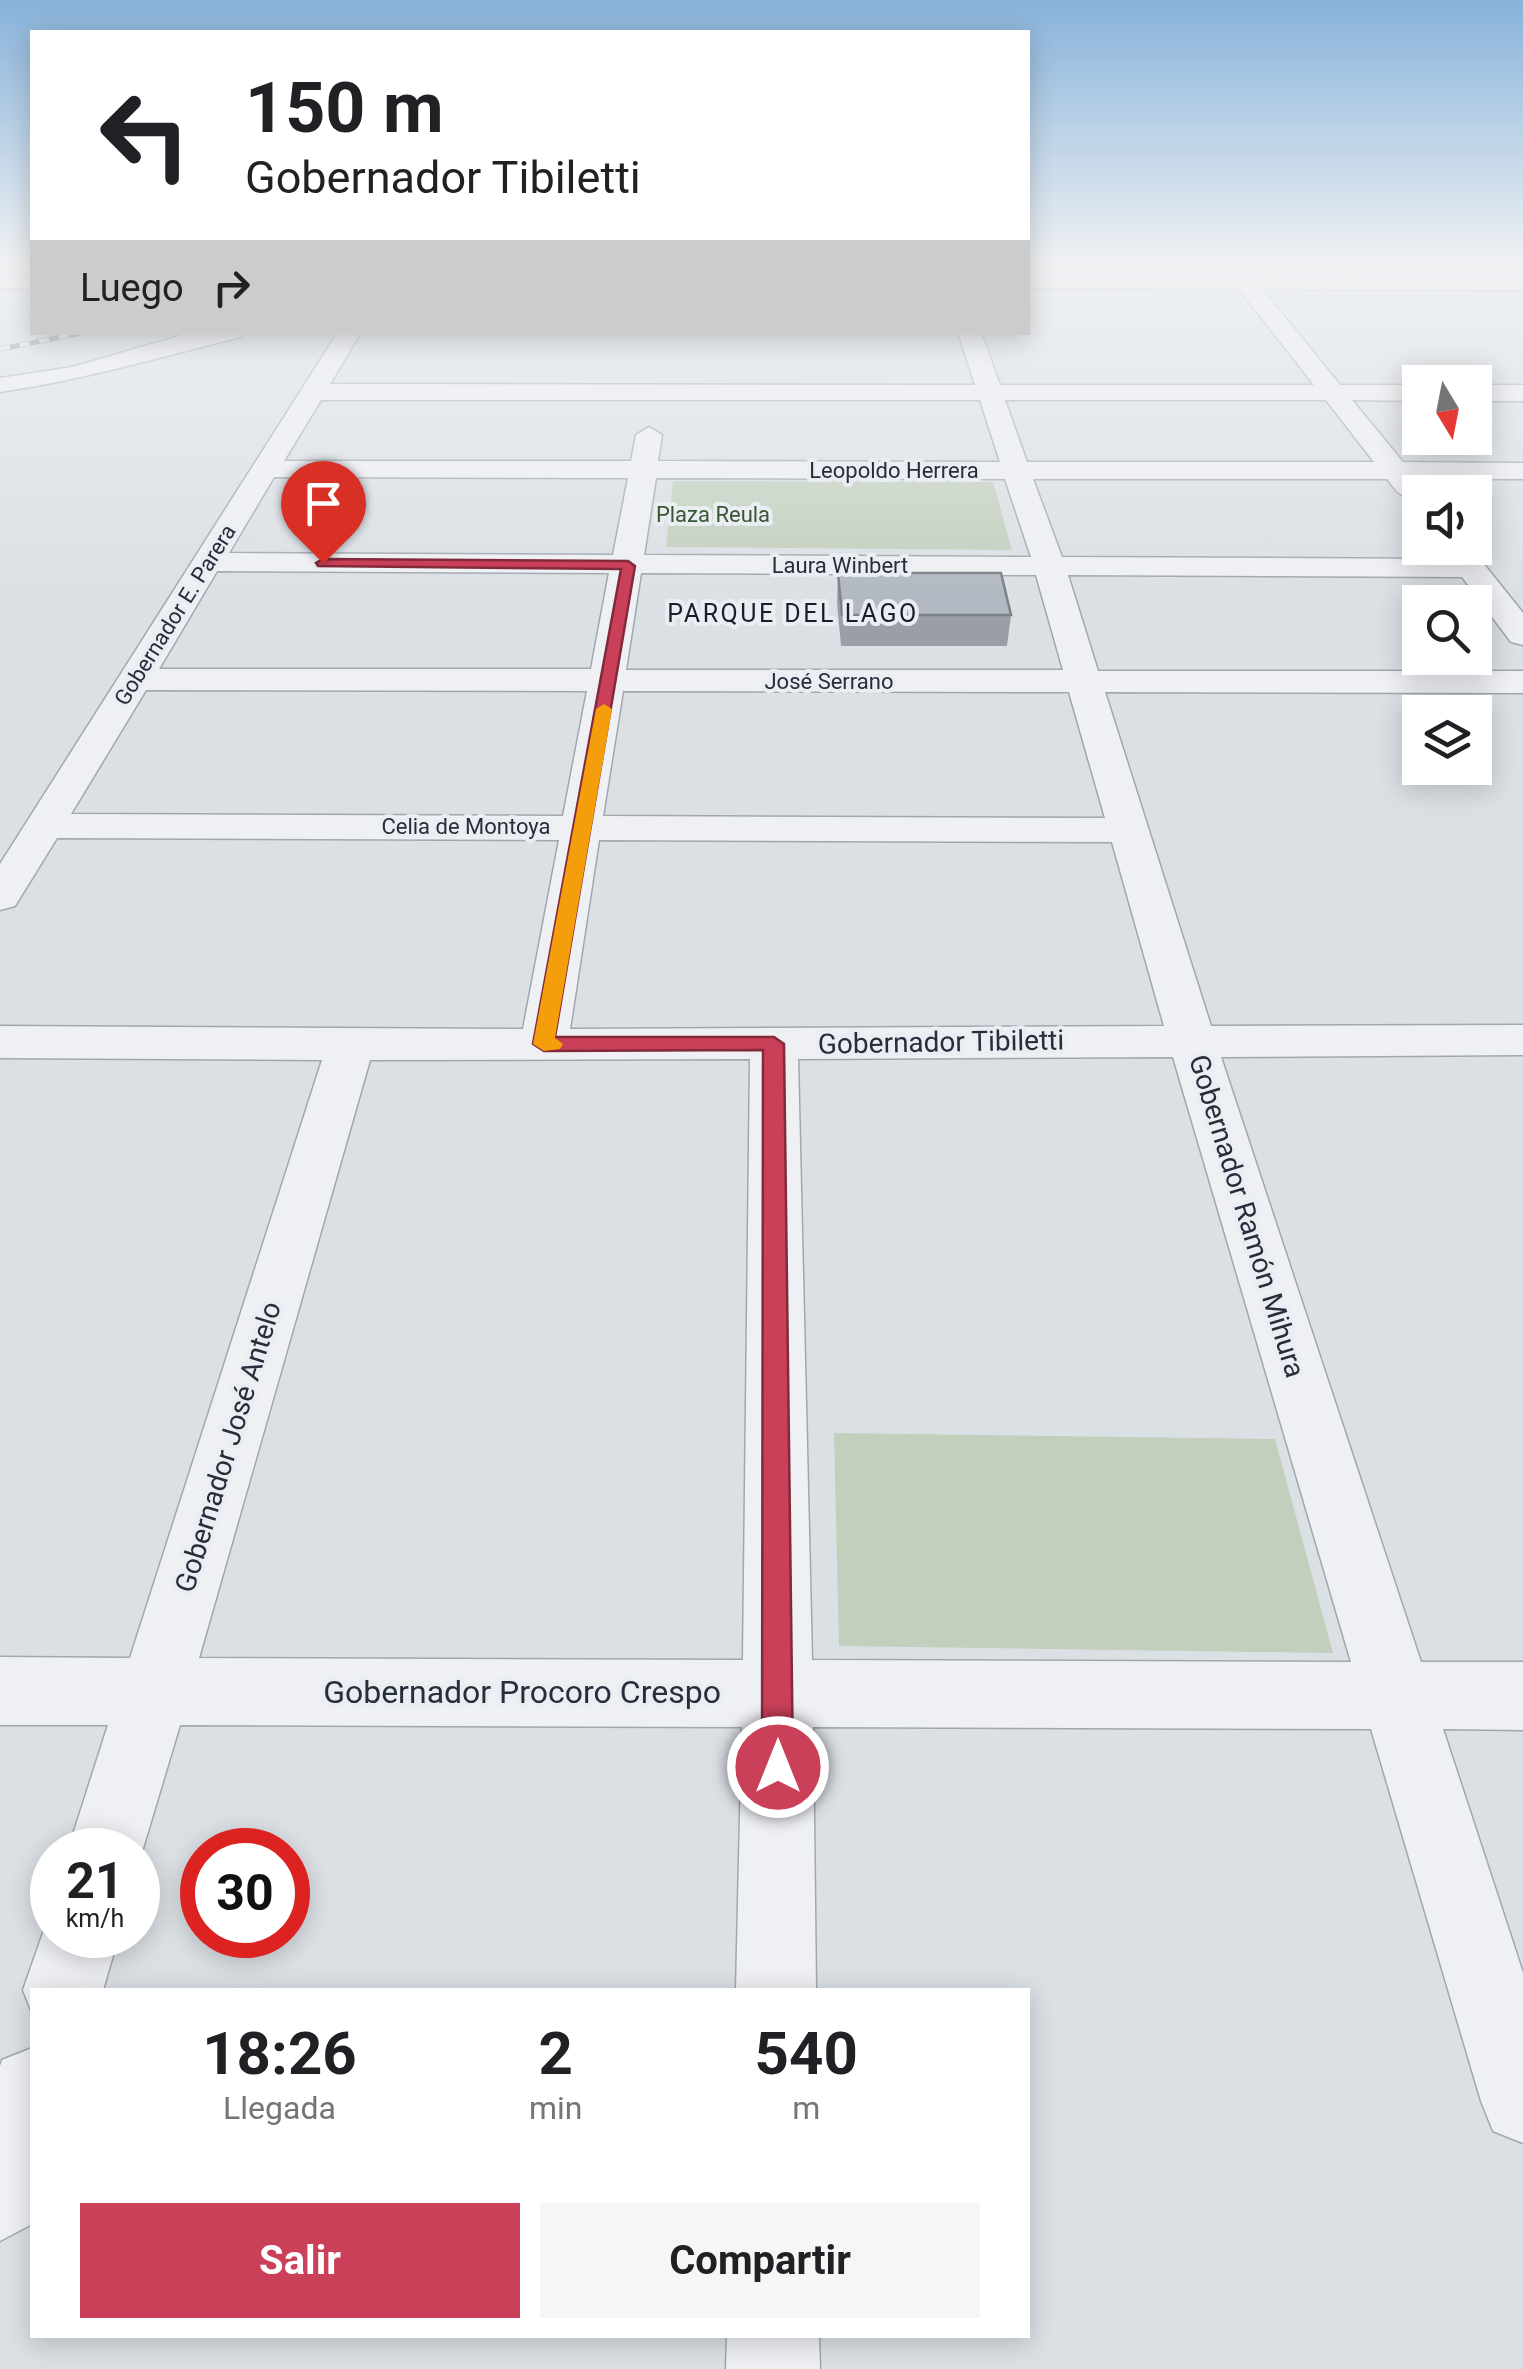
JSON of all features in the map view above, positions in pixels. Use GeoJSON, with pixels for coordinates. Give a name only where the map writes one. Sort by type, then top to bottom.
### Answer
{"type":"FeatureCollection","features":[{"type":"Feature","properties":{"kind":"street"},"geometry":{"type":"LineString","coordinates":[[0,385],[83,372]]}},
{"type":"Feature","properties":{"kind":"street","name":"Gobernador E. Parera"},"geometry":{"type":"LineString","coordinates":[[0,897],[325,372]]}},
{"type":"Feature","properties":{"kind":"street","name":"Gobernador Ramón Mihura"},"geometry":{"type":"LineString","coordinates":[[981,372],[1049,565],[1192,1040],[1523,2101]]}},
{"type":"Feature","properties":{"kind":"street"},"geometry":{"type":"LineString","coordinates":[[1316,372],[1402,480]]}},
{"type":"Feature","properties":{"kind":"street"},"geometry":{"type":"LineString","coordinates":[[312,392],[1402,393]]}},
{"type":"Feature","properties":{"kind":"street"},"geometry":{"type":"LineString","coordinates":[[544,1044],[656,392]]}},
{"type":"Feature","properties":{"kind":"street"},"geometry":{"type":"LineString","coordinates":[[1492,393],[1523,393]]}},
{"type":"Feature","properties":{"kind":"street","name":"Leopoldo Herrera"},"geometry":{"type":"LineString","coordinates":[[266,469],[1523,471]]}},
{"type":"Feature","properties":{"kind":"street","name":"Laura Winbert"},"geometry":{"type":"LineString","coordinates":[[208,562],[1049,565],[1402,559]]}},
{"type":"Feature","properties":{"kind":"street"},"geometry":{"type":"LineString","coordinates":[[1468,565],[1523,635]]}},
{"type":"Feature","properties":{"kind":"street","name":"José Serrano"},"geometry":{"type":"LineString","coordinates":[[134,679],[1523,682]]}},
{"type":"Feature","properties":{"kind":"street","name":"Celia de Montoya"},"geometry":{"type":"LineString","coordinates":[[44,826],[1128,830]]}},
{"type":"Feature","properties":{"kind":"street","name":"Gobernador Tibiletti"},"geometry":{"type":"LineString","coordinates":[[0,1042],[351,1045],[1523,1040]]}},
{"type":"Feature","properties":{"kind":"street"},"geometry":{"type":"LineString","coordinates":[[774,1044],[776,1988]]}},
{"type":"Feature","properties":{"kind":"street","name":"Gobernador José Antelo"},"geometry":{"type":"LineString","coordinates":[[113,1828],[351,1045]]}},
{"type":"Feature","properties":{"kind":"street","name":"Gobernador Procoro Crespo"},"geometry":{"type":"LineString","coordinates":[[0,1691],[1523,1696]]}},
{"type":"Feature","properties":{"kind":"street"},"geometry":{"type":"LineString","coordinates":[[64,1988],[73,1958]]}},
{"type":"Feature","properties":{"kind":"street"},"geometry":{"type":"LineString","coordinates":[[0,2197],[30,2097]]}},
{"type":"Feature","properties":{"kind":"street"},"geometry":{"type":"LineString","coordinates":[[773,2338],[773,2369]]}},
{"type":"Feature","properties":{"kind":"green space","name":"Plaza Reula"},"geometry":{"type":"Polygon","coordinates":[[[673,481],[993,482],[1012,550],[666,547],[673,481]]]}},
{"type":"Feature","properties":{"kind":"green space"},"geometry":{"type":"Polygon","coordinates":[[[834,1433],[1275,1439],[1333,1653],[839,1646],[834,1433]]]}},
{"type":"Feature","properties":{"kind":"building"},"geometry":{"type":"Polygon","coordinates":[[[838,573],[1001,573],[1011,615],[842,615],[838,573]]]}},
{"type":"Feature","properties":{"kind":"slow traffic"},"geometry":{"type":"LineString","coordinates":[[552,1044],[544,1044],[604,709]]}},
{"type":"Feature","properties":{"kind":"district","name":"PARQUE DEL LAGO"},"geometry":{"type":"Point","coordinates":[793,613]}},
{"type":"Feature","properties":{"kind":"route"},"geometry":{"type":"LineString","coordinates":[[323,563],[628,566],[544,1044],[774,1044],[778,1767]]}}]}
